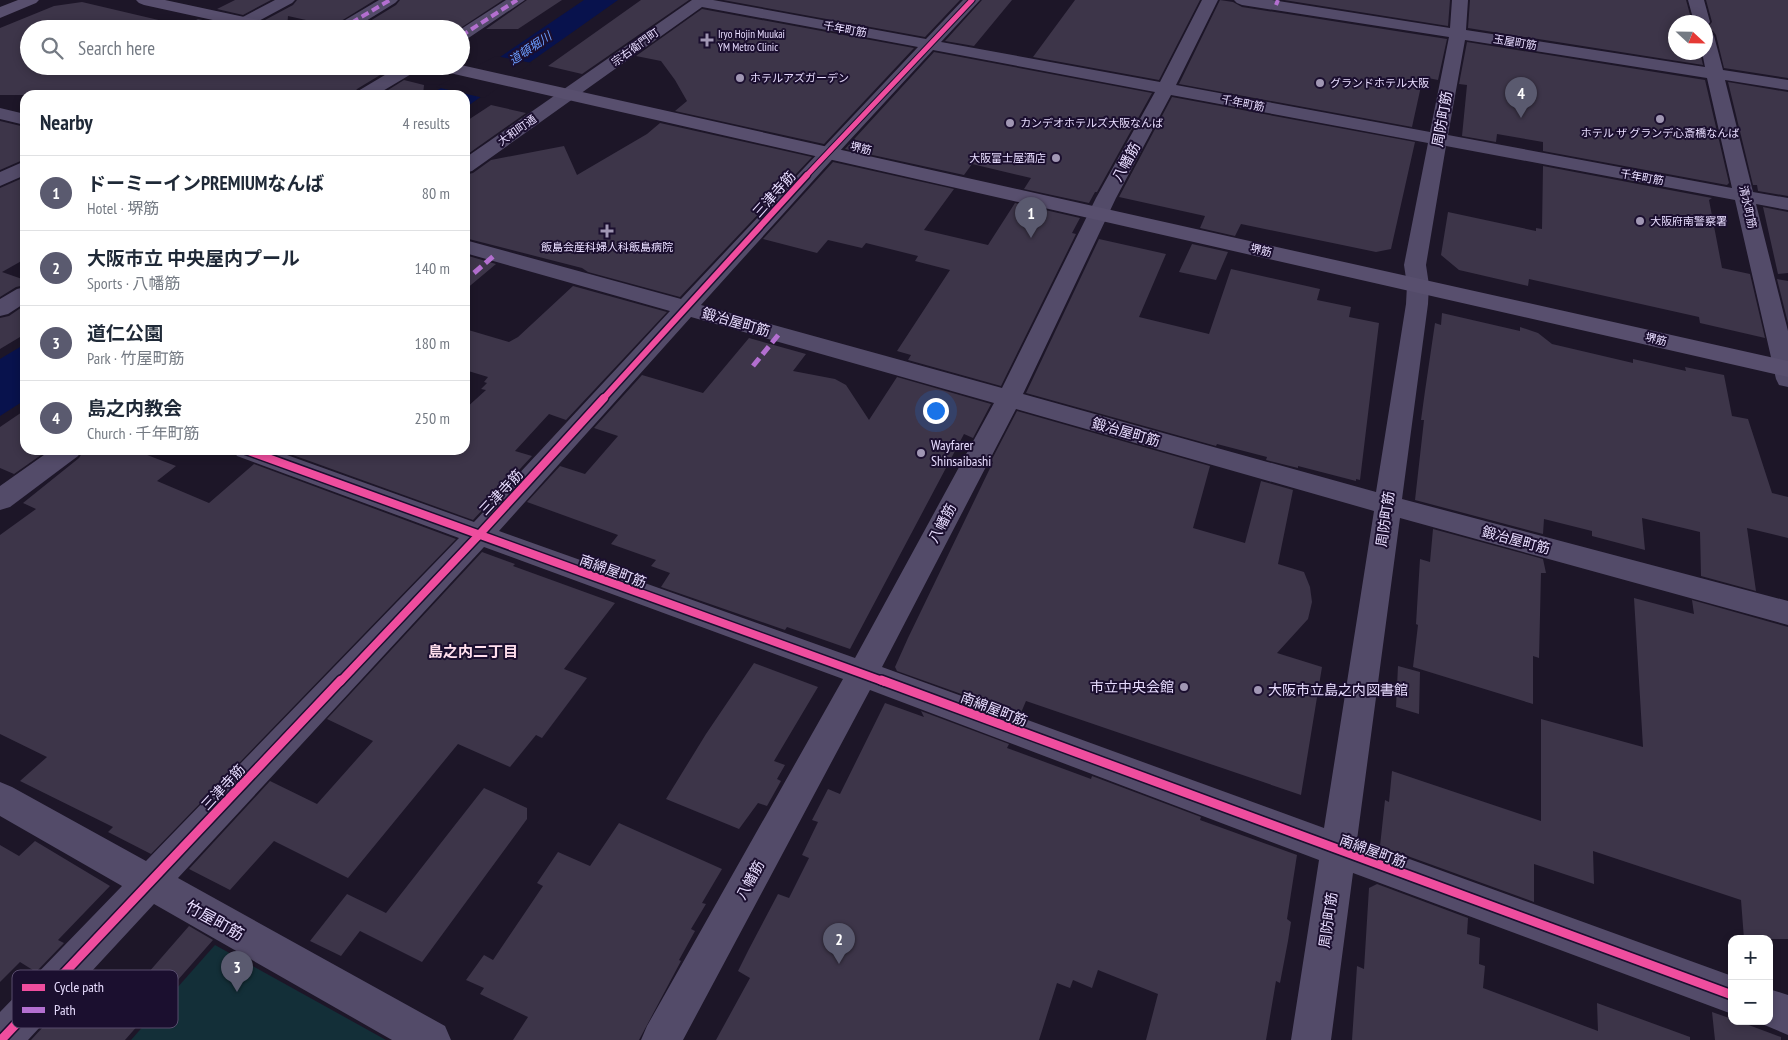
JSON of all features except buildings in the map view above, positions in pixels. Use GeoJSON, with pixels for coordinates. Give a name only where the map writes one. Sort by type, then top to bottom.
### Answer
{"type":"FeatureCollection","features":[{"type":"Feature","properties":{"kind":"main road"},"geometry":{"type":"LineString","coordinates":[[0,13],[31,0]]}},
{"type":"Feature","properties":{"kind":"main road"},"geometry":{"type":"LineString","coordinates":[[144,0],[236,20]]}},
{"type":"Feature","properties":{"kind":"main road","name":"堺筋"},"geometry":{"type":"LineString","coordinates":[[470,73],[1418,285],[1787,372]]}},
{"type":"Feature","properties":{"kind":"street"},"geometry":{"type":"LineString","coordinates":[[249,20],[287,0]]}},
{"type":"Feature","properties":{"kind":"street"},"geometry":{"type":"LineString","coordinates":[[356,20],[390,0]]}},
{"type":"Feature","properties":{"kind":"street"},"geometry":{"type":"LineString","coordinates":[[470,30],[516,0]]}},
{"type":"Feature","properties":{"kind":"street","name":"三津寺筋"},"geometry":{"type":"LineString","coordinates":[[67,970],[478,536],[829,152],[972,0]]}},
{"type":"Feature","properties":{"kind":"street","name":"八幡筋"},"geometry":{"type":"LineString","coordinates":[[661,1040],[863,674],[1008,400],[1099,213],[1166,88],[1210,0]]}},
{"type":"Feature","properties":{"kind":"street","name":"玉屋町筋"},"geometry":{"type":"LineString","coordinates":[[1242,0],[1788,85]]}},
{"type":"Feature","properties":{"kind":"street","name":"周防町筋"},"geometry":{"type":"LineString","coordinates":[[1311,1040],[1418,285],[1415,265],[1458,33],[1460,0]]}},
{"type":"Feature","properties":{"kind":"street"},"geometry":{"type":"LineString","coordinates":[[1696,0],[1700,15]]}},
{"type":"Feature","properties":{"kind":"street","name":"千年町筋"},"geometry":{"type":"LineString","coordinates":[[700,1],[1788,204]]}},
{"type":"Feature","properties":{"kind":"street","name":"宗右衛門町"},"geometry":{"type":"LineString","coordinates":[[569,94],[700,1]]}},
{"type":"Feature","properties":{"kind":"street","name":"清水町筋"},"geometry":{"type":"LineString","coordinates":[[1712,60],[1787,372]]}},
{"type":"Feature","properties":{"kind":"street"},"geometry":{"type":"LineString","coordinates":[[372,90],[397,75]]}},
{"type":"Feature","properties":{"kind":"street","name":"大和町通"},"geometry":{"type":"LineString","coordinates":[[470,163],[569,94]]}},
{"type":"Feature","properties":{"kind":"street"},"geometry":{"type":"LineString","coordinates":[[0,113],[20,119]]}},
{"type":"Feature","properties":{"kind":"street"},"geometry":{"type":"LineString","coordinates":[[0,180],[20,170]]}},
{"type":"Feature","properties":{"kind":"street","name":"鍛冶屋町筋"},"geometry":{"type":"LineString","coordinates":[[470,247],[1387,505],[1788,612]]}},
{"type":"Feature","properties":{"kind":"street"},"geometry":{"type":"LineString","coordinates":[[0,309],[20,297]]}},
{"type":"Feature","properties":{"kind":"street"},"geometry":{"type":"LineString","coordinates":[[0,500],[62,455]]}},
{"type":"Feature","properties":{"kind":"street","name":"南綿屋町筋"},"geometry":{"type":"LineString","coordinates":[[259,455],[478,536],[863,674],[1728,994]]}},
{"type":"Feature","properties":{"kind":"street","name":"竹屋町筋"},"geometry":{"type":"LineString","coordinates":[[0,798],[149,884],[431,1040]]}},
{"type":"Feature","properties":{"kind":"street"},"geometry":{"type":"LineString","coordinates":[[1773,1009],[1788,1015]]}},
{"type":"Feature","properties":{"kind":"street","name":"三津寺筋"},"geometry":{"type":"LineString","coordinates":[[0,1040],[12,1027]]}},
{"type":"Feature","properties":{"kind":"shaded area"},"geometry":{"type":"Polygon","coordinates":[[[215,945],[386,1040],[131,1040],[142,1028],[178,1028],[178,987],[215,945]]]}},
{"type":"Feature","properties":{"kind":"water","name":"道頓堀川"},"geometry":{"type":"Polygon","coordinates":[[[584,0],[618,0],[470,104],[470,90],[437,90],[466,75],[470,75],[470,73],[500,57],[584,0]]]}},
{"type":"Feature","properties":{"kind":"water"},"geometry":{"type":"Polygon","coordinates":[[[20,347],[20,403],[0,416],[0,359],[20,347]]]}},
{"type":"Feature","properties":{"kind":"pier"},"geometry":{"type":"Polygon","coordinates":[[[496,56],[532,63],[484,98],[470,95],[470,90],[449,90],[436,87],[459,75],[470,75],[470,69],[496,56]]]}},
{"type":"Feature","properties":{"kind":"marked path"},"geometry":{"type":"LineString","coordinates":[[356,20],[390,0]]}},
{"type":"Feature","properties":{"kind":"marked path"},"geometry":{"type":"LineString","coordinates":[[470,30],[517,0]]}},
{"type":"Feature","properties":{"kind":"marked path"},"geometry":{"type":"LineString","coordinates":[[1276,5],[1278,0]]}},
{"type":"Feature","properties":{"kind":"marked path"},"geometry":{"type":"LineString","coordinates":[[474,273],[496,254]]}},
{"type":"Feature","properties":{"kind":"marked path"},"geometry":{"type":"LineString","coordinates":[[753,366],[779,334]]}},
{"type":"Feature","properties":{"kind":"cycle path"},"geometry":{"type":"LineString","coordinates":[[67,970],[478,536],[841,138],[972,0]]}},
{"type":"Feature","properties":{"kind":"cycle path"},"geometry":{"type":"LineString","coordinates":[[260,455],[789,646],[1728,994]]}},
{"type":"Feature","properties":{"kind":"cycle path"},"geometry":{"type":"LineString","coordinates":[[1,1040],[12,1028]]}},
{"type":"Feature","properties":{"kind":"place","name":"Iryo Hojin Muukai YM Metro Clinic"},"geometry":{"type":"Point","coordinates":[707,40]}},
{"type":"Feature","properties":{"kind":"place","name":"ホテルアズガーデン"},"geometry":{"type":"Point","coordinates":[740,78]}},
{"type":"Feature","properties":{"kind":"place","name":"グランドホテル大阪"},"geometry":{"type":"Point","coordinates":[1320,83]}},
{"type":"Feature","properties":{"kind":"place","name":"島之内教会"},"geometry":{"type":"Point","coordinates":[1521,118]}},
{"type":"Feature","properties":{"kind":"place","name":"ホテル ザ グランデ心斎橋なんば"},"geometry":{"type":"Point","coordinates":[1660,119]}},
{"type":"Feature","properties":{"kind":"place","name":"カンデオホテルズ大阪なんば"},"geometry":{"type":"Point","coordinates":[1010,123]}},
{"type":"Feature","properties":{"kind":"place","name":"大阪富士屋酒店"},"geometry":{"type":"Point","coordinates":[1056,158]}},
{"type":"Feature","properties":{"kind":"place","name":"大阪府南警察署"},"geometry":{"type":"Point","coordinates":[1640,221]}},
{"type":"Feature","properties":{"kind":"place","name":"飯島会産科婦人科飯島病院"},"geometry":{"type":"Point","coordinates":[607,231]}},
{"type":"Feature","properties":{"kind":"place","name":"ドーミーインPREMIUMなんば"},"geometry":{"type":"Point","coordinates":[1031,238]}},
{"type":"Feature","properties":{"kind":"place","name":"Wayfarer Shinsaibashi"},"geometry":{"type":"Point","coordinates":[921,453]}},
{"type":"Feature","properties":{"kind":"place","name":"市立中央会館"},"geometry":{"type":"Point","coordinates":[1184,687]}},
{"type":"Feature","properties":{"kind":"place","name":"大阪市立島之内図書館"},"geometry":{"type":"Point","coordinates":[1258,690]}},
{"type":"Feature","properties":{"kind":"place","name":"大阪市立 中央屋内プール"},"geometry":{"type":"Point","coordinates":[839,964]}},
{"type":"Feature","properties":{"kind":"place","name":"道仁公園"},"geometry":{"type":"Point","coordinates":[237,992]}},
{"type":"Feature","properties":{"kind":"district","name":"島之内二丁目"},"geometry":{"type":"Point","coordinates":[473,651]}}]}
